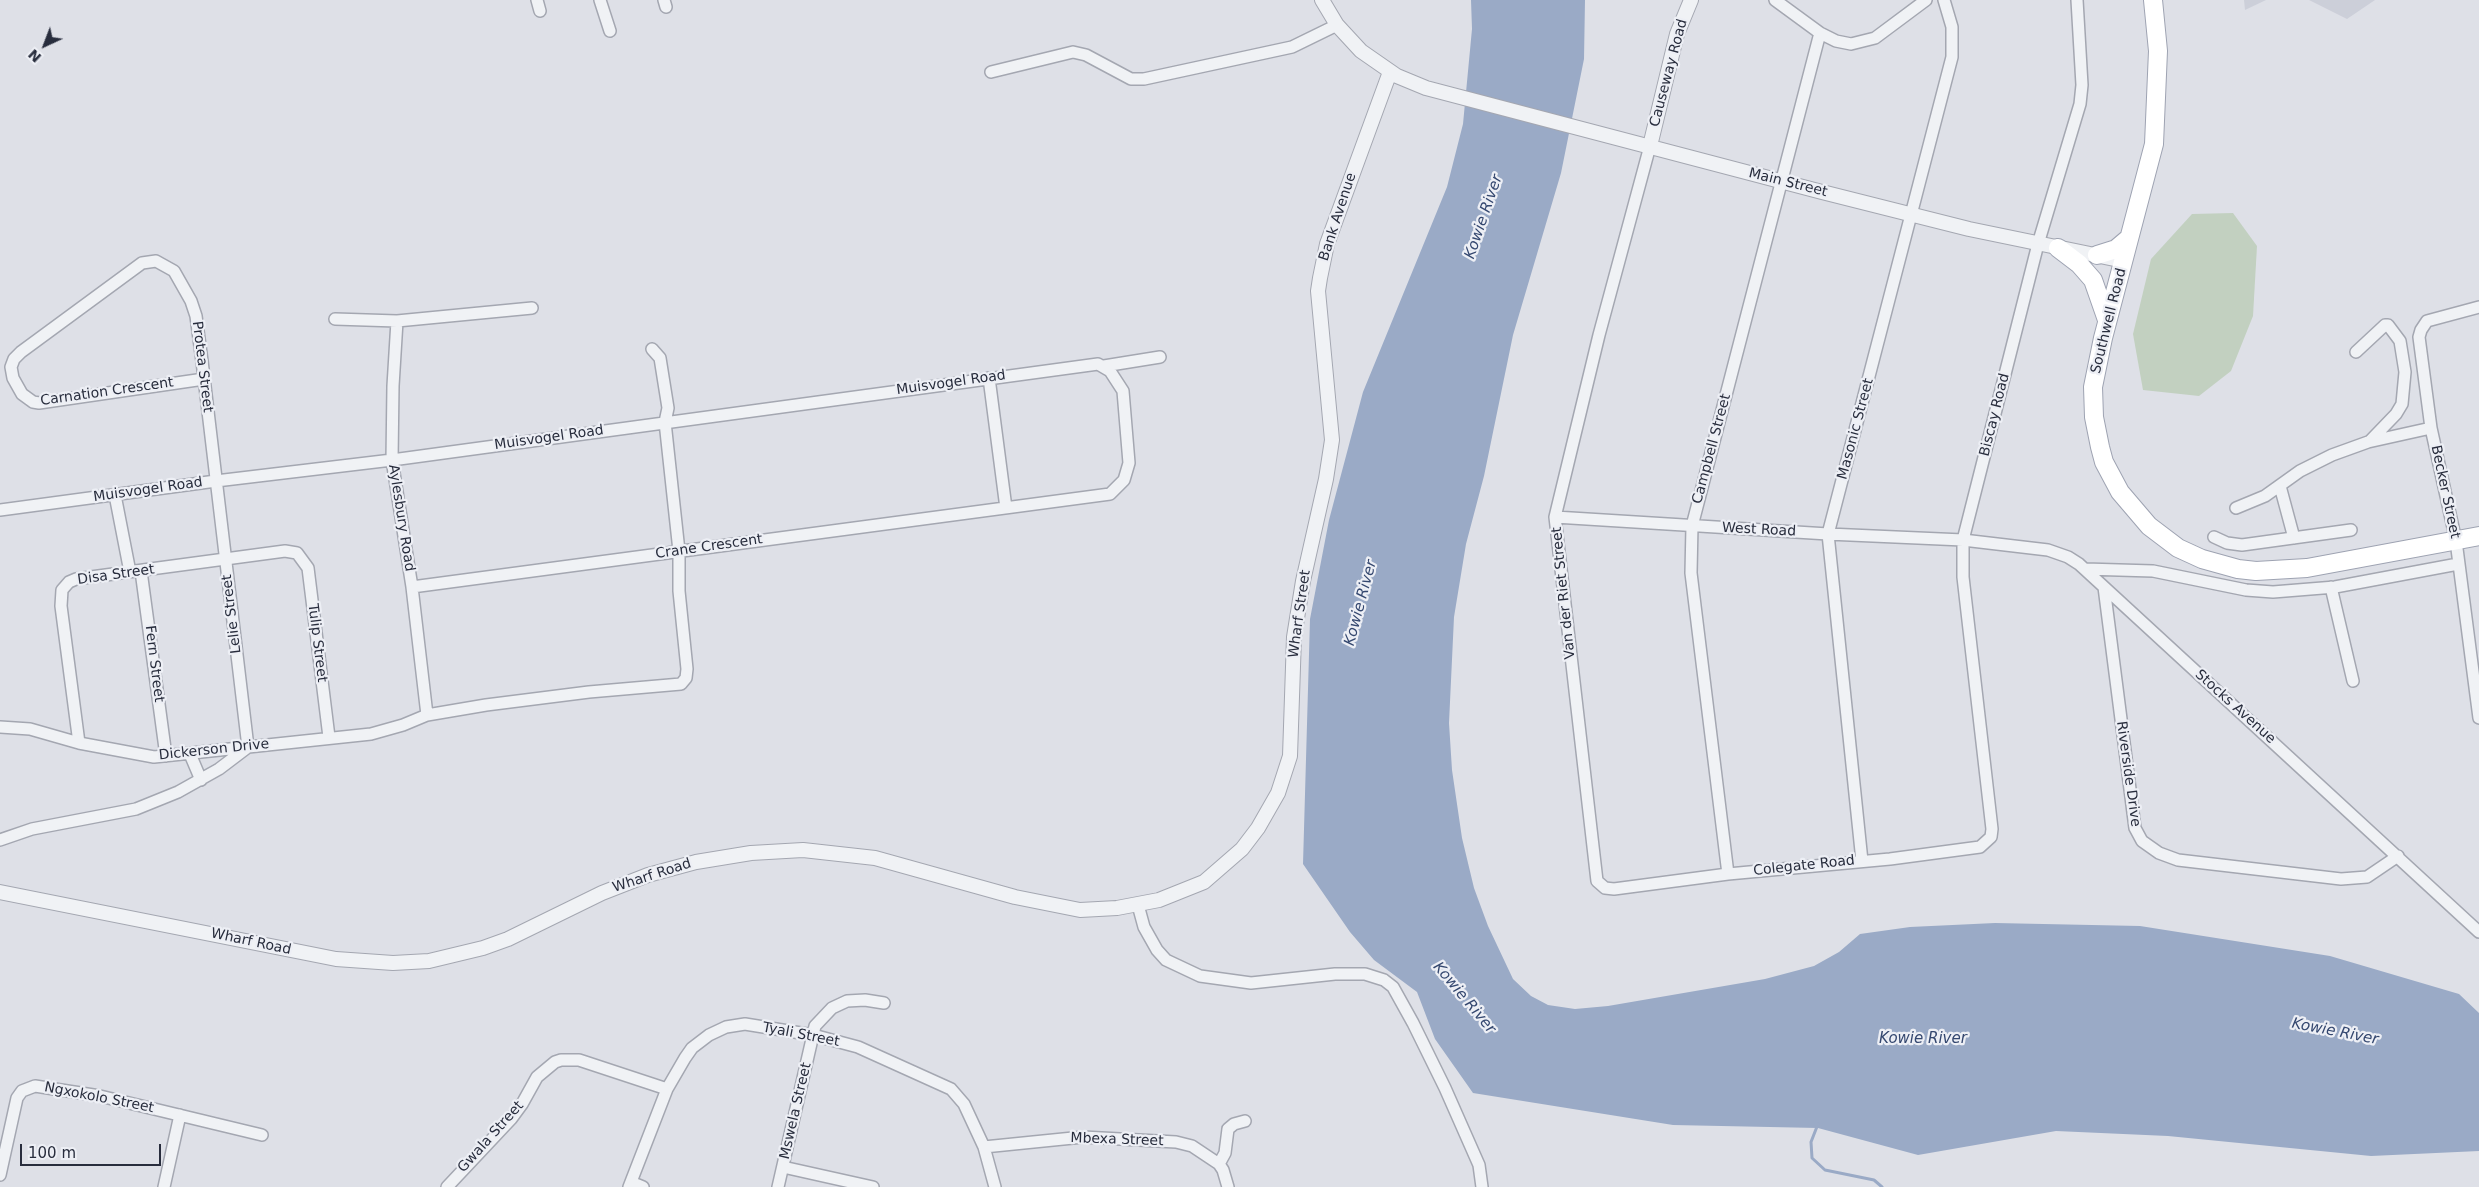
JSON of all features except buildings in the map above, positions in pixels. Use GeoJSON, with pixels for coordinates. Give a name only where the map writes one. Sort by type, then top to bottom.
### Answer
{"type":"FeatureCollection","features":[{"type":"Feature","properties":{"kind":"main road","name":"Southwell Road"},"geometry":{"type":"LineString","coordinates":[[2153,0],[2158,51],[2154,144],[2107,320],[2093,387],[2094,418],[2100,447],[2112,478],[2129,503],[2153,530],[2178,548],[2219,565],[2256,571],[2281,570],[2479,536]]}},
{"type":"Feature","properties":{"kind":"main road"},"geometry":{"type":"LineString","coordinates":[[2097,255],[2116,248],[2129,238]]}},
{"type":"Feature","properties":{"kind":"main road"},"geometry":{"type":"LineString","coordinates":[[2058,248],[2079,264],[2093,280],[2107,320]]}},
{"type":"Feature","properties":{"kind":"street"},"geometry":{"type":"LineString","coordinates":[[600,0],[610,31]]}},
{"type":"Feature","properties":{"kind":"street","name":"Main Street"},"geometry":{"type":"LineString","coordinates":[[1322,0],[1337,26],[1362,51],[1390,72],[1416,84],[1454,96],[1586,129],[1782,182],[2038,244],[2124,261]]}},
{"type":"Feature","properties":{"kind":"street","name":"Causeway Road"},"geometry":{"type":"LineString","coordinates":[[1650,146],[1677,34],[1691,0]]}},
{"type":"Feature","properties":{"kind":"street"},"geometry":{"type":"LineString","coordinates":[[1775,0],[1820,33],[1842,43],[1863,42],[1875,38],[1925,1]]}},
{"type":"Feature","properties":{"kind":"street","name":"Biscay Road"},"geometry":{"type":"LineString","coordinates":[[1991,837],[1992,829],[1963,577],[1963,540],[2038,244],[2080,104],[2082,85],[2077,0]]}},
{"type":"Feature","properties":{"kind":"street","name":"Masonic Street"},"geometry":{"type":"LineString","coordinates":[[1862,860],[1828,534],[1913,213],[1952,57],[1952,27],[1945,3],[1925,1]]}},
{"type":"Feature","properties":{"kind":"street"},"geometry":{"type":"LineString","coordinates":[[991,72],[1073,52],[1086,55],[1131,79],[1144,80],[1292,47],[1337,26]]}},
{"type":"Feature","properties":{"kind":"street","name":"Campbell Street"},"geometry":{"type":"LineString","coordinates":[[1728,874],[1691,572],[1692,526],[1820,33]]}},
{"type":"Feature","properties":{"kind":"street","name":"Bank Avenue"},"geometry":{"type":"LineString","coordinates":[[1330,458],[1332,440],[1318,290],[1327,244],[1390,72]]}},
{"type":"Feature","properties":{"kind":"street","name":"Van der Riet Street"},"geometry":{"type":"LineString","coordinates":[[1614,889],[1600,886],[1595,872],[1555,517],[1599,335],[1650,146]]}},
{"type":"Feature","properties":{"kind":"street","name":"Carnation Crescent"},"geometry":{"type":"LineString","coordinates":[[163,263],[150,261],[142,263],[21,352],[14,359],[12,367],[13,378],[22,394],[28,399],[33,402],[46,403],[204,379]]}},
{"type":"Feature","properties":{"kind":"street","name":"Protea Street"},"geometry":{"type":"LineString","coordinates":[[163,263],[174,271],[191,301],[196,316],[216,481]]}},
{"type":"Feature","properties":{"kind":"street","name":"Becker Street"},"geometry":{"type":"LineString","coordinates":[[2479,307],[2432,319],[2423,325],[2419,338],[2431,428],[2456,541],[2479,718]]}},
{"type":"Feature","properties":{"kind":"street"},"geometry":{"type":"LineString","coordinates":[[335,319],[397,321],[532,308]]}},
{"type":"Feature","properties":{"kind":"street","name":"Aylesbury Road"},"geometry":{"type":"LineString","coordinates":[[397,321],[393,386],[392,460],[412,587],[427,715]]}},
{"type":"Feature","properties":{"kind":"street"},"geometry":{"type":"LineString","coordinates":[[2356,352],[2385,325],[2388,325],[2400,341],[2406,372],[2402,404],[2396,414],[2368,442]]}},
{"type":"Feature","properties":{"kind":"street"},"geometry":{"type":"LineString","coordinates":[[652,349],[660,358],[664,377],[668,408],[665,422],[679,551]]}},
{"type":"Feature","properties":{"kind":"street","name":"Muisvogel Road"},"geometry":{"type":"LineString","coordinates":[[0,510],[392,460],[989,378],[1160,358]]}},
{"type":"Feature","properties":{"kind":"street","name":"Crane Crescent"},"geometry":{"type":"LineString","coordinates":[[412,587],[1110,494],[1124,480],[1129,463],[1124,401],[1119,383],[1101,365]]}},
{"type":"Feature","properties":{"kind":"street"},"geometry":{"type":"LineString","coordinates":[[989,378],[1006,508]]}},
{"type":"Feature","properties":{"kind":"street"},"geometry":{"type":"LineString","coordinates":[[2236,508],[2265,496],[2316,462],[2368,442],[2431,428]]}},
{"type":"Feature","properties":{"kind":"street","name":"Wharf Street"},"geometry":{"type":"LineString","coordinates":[[1286,772],[1290,756],[1295,628],[1303,581],[1330,458]]}},
{"type":"Feature","properties":{"kind":"street","name":"Lelie Street"},"geometry":{"type":"LineString","coordinates":[[216,481],[248,747]]}},
{"type":"Feature","properties":{"kind":"street"},"geometry":{"type":"LineString","coordinates":[[2280,486],[2294,538]]}},
{"type":"Feature","properties":{"kind":"street","name":"Fern Street"},"geometry":{"type":"LineString","coordinates":[[115,495],[136,572],[166,756]]}},
{"type":"Feature","properties":{"kind":"street","name":"West Road"},"geometry":{"type":"LineString","coordinates":[[1555,517],[1828,534],[1963,540]]}},
{"type":"Feature","properties":{"kind":"street"},"geometry":{"type":"LineString","coordinates":[[2214,537],[2220,541],[2242,545],[2351,530]]}},
{"type":"Feature","properties":{"kind":"street","name":"Stocks Avenue"},"geometry":{"type":"LineString","coordinates":[[1963,540],[2048,550],[2068,558],[2085,569],[2479,932]]}},
{"type":"Feature","properties":{"kind":"street","name":"Disa Street"},"geometry":{"type":"LineString","coordinates":[[79,743],[61,606],[62,590],[69,582],[76,579],[285,551],[297,553]]}},
{"type":"Feature","properties":{"kind":"street","name":"Dickerson Drive"},"geometry":{"type":"LineString","coordinates":[[0,727],[30,729],[79,743],[134,755],[166,756],[371,734],[389,730],[427,715],[570,694],[677,685],[684,681],[687,669],[679,591],[679,551]]}},
{"type":"Feature","properties":{"kind":"street","name":"Tulip Street"},"geometry":{"type":"LineString","coordinates":[[297,553],[308,568],[329,737]]}},
{"type":"Feature","properties":{"kind":"street"},"geometry":{"type":"LineString","coordinates":[[2085,569],[2153,571],[2246,590],[2273,592],[2331,587],[2458,564]]}},
{"type":"Feature","properties":{"kind":"street","name":"Riverside Drive"},"geometry":{"type":"LineString","coordinates":[[2104,587],[2135,828],[2142,841],[2158,853],[2178,860],[2341,879],[2367,877],[2398,856]]}},
{"type":"Feature","properties":{"kind":"street"},"geometry":{"type":"LineString","coordinates":[[2331,587],[2353,681]]}},
{"type":"Feature","properties":{"kind":"street"},"geometry":{"type":"LineString","coordinates":[[0,840],[32,829],[136,809],[178,792],[201,780],[229,763],[248,747]]}},
{"type":"Feature","properties":{"kind":"street"},"geometry":{"type":"LineString","coordinates":[[190,754],[201,780]]}},
{"type":"Feature","properties":{"kind":"street","name":"Wharf Road"},"geometry":{"type":"LineString","coordinates":[[0,892],[336,959],[394,963],[429,961],[476,951],[508,939],[602,893],[648,875],[696,862],[750,854],[803,850],[875,858],[1015,897],[1067,909],[1095,910],[1138,905],[1184,892],[1218,872],[1242,849],[1258,828],[1271,806],[1286,772]]}},
{"type":"Feature","properties":{"kind":"street","name":"Colegate Road"},"geometry":{"type":"LineString","coordinates":[[1614,889],[1728,874],[1973,848],[1986,844],[1991,837]]}},
{"type":"Feature","properties":{"kind":"street"},"geometry":{"type":"LineString","coordinates":[[1138,905],[1144,927],[1156,950],[1166,960],[1200,976],[1251,983],[1335,974],[1365,974],[1384,980],[1393,987],[1414,1022],[1445,1088],[1476,1158],[1482,1187]]}},
{"type":"Feature","properties":{"kind":"street","name":"Mswela Street"},"geometry":{"type":"LineString","coordinates":[[778,1187],[813,1035],[820,1019],[840,1004],[865,1000],[884,1003]]}},
{"type":"Feature","properties":{"kind":"street","name":"Tyali Street"},"geometry":{"type":"LineString","coordinates":[[630,1184],[667,1089],[692,1048],[709,1035],[726,1027],[753,1025],[813,1035],[869,1051],[951,1089],[964,1104],[984,1147],[995,1187]]}},
{"type":"Feature","properties":{"kind":"street","name":"Gwala Street"},"geometry":{"type":"LineString","coordinates":[[447,1187],[511,1119],[537,1077],[554,1062],[579,1060],[667,1089]]}},
{"type":"Feature","properties":{"kind":"street","name":"Ngxokolo Street"},"geometry":{"type":"LineString","coordinates":[[0,1175],[17,1098],[27,1088],[40,1085],[262,1135]]}},
{"type":"Feature","properties":{"kind":"street"},"geometry":{"type":"LineString","coordinates":[[164,1187],[180,1115]]}},
{"type":"Feature","properties":{"kind":"street"},"geometry":{"type":"LineString","coordinates":[[1228,1187],[1223,1170],[1218,1164],[1225,1153],[1228,1130],[1234,1124],[1245,1121]]}},
{"type":"Feature","properties":{"kind":"street","name":"Mbexa Street"},"geometry":{"type":"LineString","coordinates":[[984,1147],[1083,1137],[1176,1142],[1192,1146],[1218,1164]]}},
{"type":"Feature","properties":{"kind":"street"},"geometry":{"type":"LineString","coordinates":[[783,1167],[873,1187]]}},
{"type":"Feature","properties":{"kind":"street"},"geometry":{"type":"LineString","coordinates":[[630,1184],[643,1187]]}},
{"type":"Feature","properties":{"kind":"shaded area"},"geometry":{"type":"Polygon","coordinates":[[[2244,0],[2266,0],[2245,10],[2244,0]]]}},
{"type":"Feature","properties":{"kind":"shaded area"},"geometry":{"type":"Polygon","coordinates":[[[2309,0],[2375,0],[2347,19],[2309,0]]]}},
{"type":"Feature","properties":{"kind":"green space"},"geometry":{"type":"Polygon","coordinates":[[[2233,213],[2257,246],[2253,316],[2231,371],[2199,396],[2143,390],[2133,334],[2151,259],[2192,214],[2233,213]]]}},
{"type":"Feature","properties":{"kind":"water","name":"Kowie River"},"geometry":{"type":"Polygon","coordinates":[[[1471,0],[1585,0],[1584,59],[1561,173],[1513,335],[1484,476],[1466,544],[1454,617],[1449,723],[1452,770],[1462,838],[1474,888],[1488,926],[1513,979],[1531,996],[1548,1005],[1575,1009],[1608,1006],[1765,979],[1814,966],[1839,952],[1860,934],[1910,927],[1995,923],[2140,926],[2330,956],[2459,994],[2479,1013],[2479,1151],[2371,1156],[2168,1136],[2056,1131],[1918,1155],[1818,1128],[1673,1125],[1473,1093],[1435,1039],[1417,992],[1374,960],[1350,932],[1303,864],[1310,619],[1329,520],[1363,392],[1447,187],[1463,124],[1472,29],[1471,0]]]}},
{"type":"Feature","properties":{"kind":"waterway"},"geometry":{"type":"LineString","coordinates":[[1818,1124],[1811,1142],[1812,1158],[1825,1170],[1874,1180],[1882,1187]]}}]}
